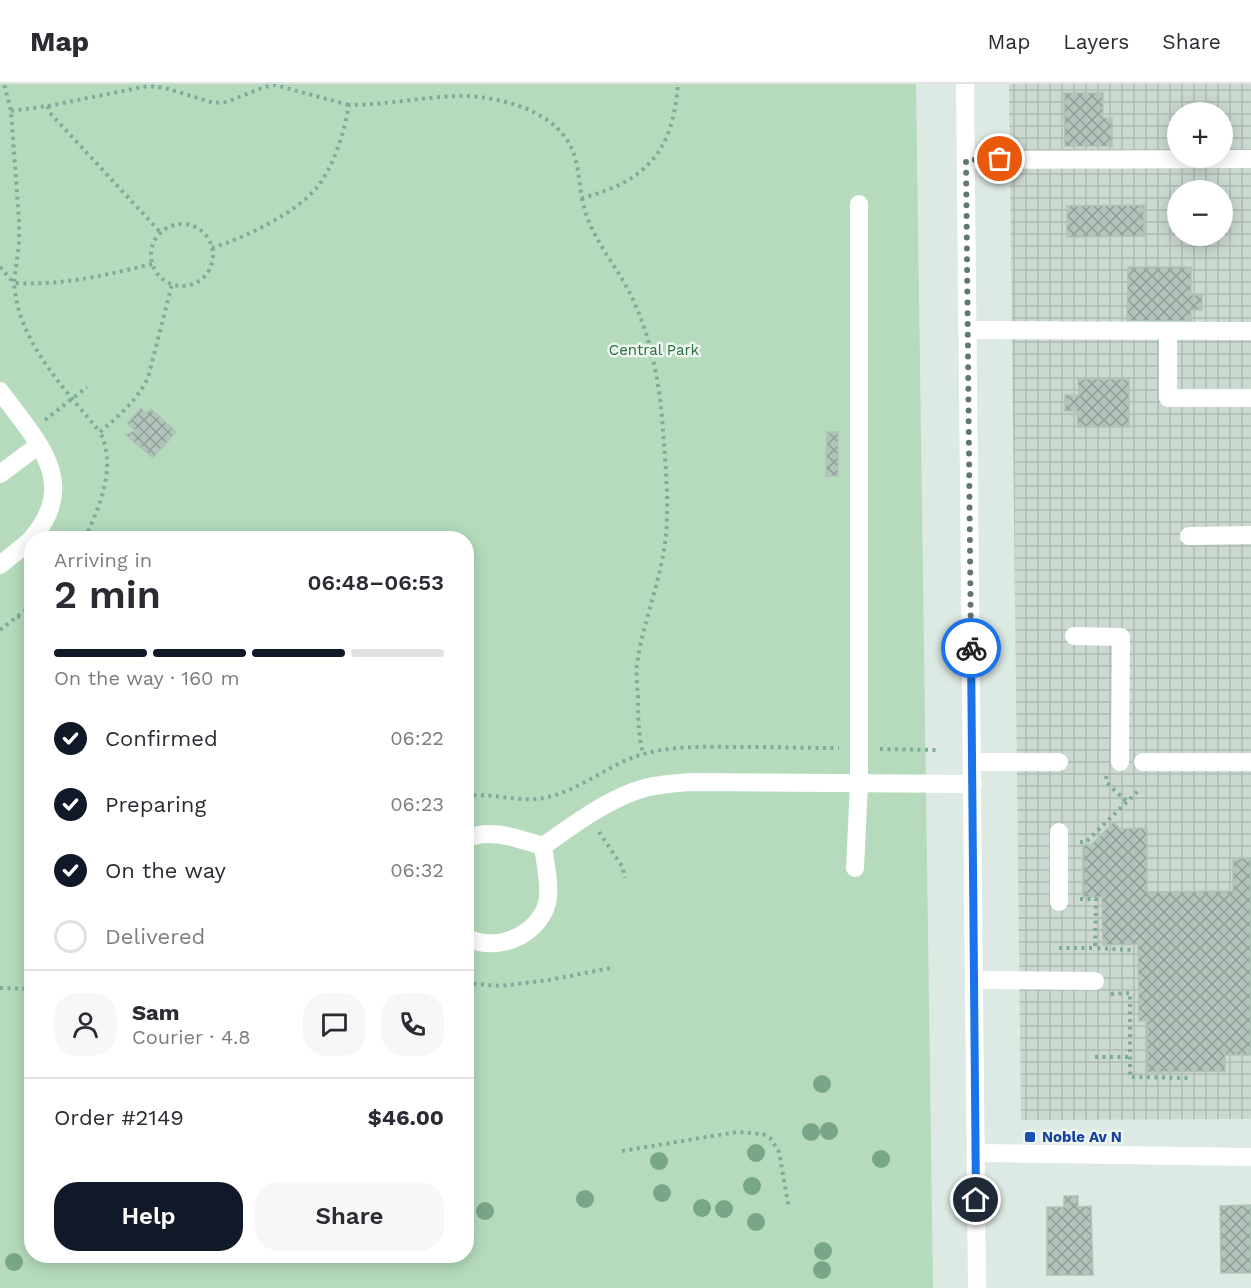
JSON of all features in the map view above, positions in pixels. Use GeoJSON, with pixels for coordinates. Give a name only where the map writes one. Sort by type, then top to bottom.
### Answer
{"type":"FeatureCollection","features":[{"type":"Feature","properties":{"kind":"street"},"geometry":{"type":"LineString","coordinates":[[965,84],[977,1288]]}},
{"type":"Feature","properties":{"kind":"street"},"geometry":{"type":"LineString","coordinates":[[966,160],[1251,159]]}},
{"type":"Feature","properties":{"kind":"street"},"geometry":{"type":"LineString","coordinates":[[855,868],[859,784],[860,204]]}},
{"type":"Feature","properties":{"kind":"street"},"geometry":{"type":"LineString","coordinates":[[968,330],[1251,331]]}},
{"type":"Feature","properties":{"kind":"street"},"geometry":{"type":"LineString","coordinates":[[1168,332],[1168,398],[1251,398]]}},
{"type":"Feature","properties":{"kind":"street"},"geometry":{"type":"LineString","coordinates":[[0,391],[34,438],[54,476],[51,506],[39,531]]}},
{"type":"Feature","properties":{"kind":"street"},"geometry":{"type":"LineString","coordinates":[[0,474],[34,438]]}},
{"type":"Feature","properties":{"kind":"street"},"geometry":{"type":"LineString","coordinates":[[1189,536],[1251,535]]}},
{"type":"Feature","properties":{"kind":"street"},"geometry":{"type":"LineString","coordinates":[[0,565],[24,546]]}},
{"type":"Feature","properties":{"kind":"street"},"geometry":{"type":"LineString","coordinates":[[1074,636],[1121,637],[1113,767]]}},
{"type":"Feature","properties":{"kind":"street"},"geometry":{"type":"LineString","coordinates":[[972,762],[1059,762]]}},
{"type":"Feature","properties":{"kind":"street"},"geometry":{"type":"LineString","coordinates":[[1143,762],[1251,762]]}},
{"type":"Feature","properties":{"kind":"street"},"geometry":{"type":"LineString","coordinates":[[474,836],[495,832],[543,846],[623,796],[645,788],[692,782],[973,784]]}},
{"type":"Feature","properties":{"kind":"street"},"geometry":{"type":"LineString","coordinates":[[1059,832],[1067,901]]}},
{"type":"Feature","properties":{"kind":"street"},"geometry":{"type":"LineString","coordinates":[[474,939],[490,944],[509,941],[526,933],[539,920],[547,903],[543,846]]}},
{"type":"Feature","properties":{"kind":"street"},"geometry":{"type":"LineString","coordinates":[[974,980],[1101,987]]}},
{"type":"Feature","properties":{"kind":"street"},"geometry":{"type":"LineString","coordinates":[[976,1153],[1251,1157]]}},
{"type":"Feature","properties":{"kind":"path"},"geometry":{"type":"LineString","coordinates":[[4,84],[10,111],[20,221],[20,244],[14,283],[16,302],[22,321],[56,378],[99,432],[107,455],[105,486],[88,531]]}},
{"type":"Feature","properties":{"kind":"path"},"geometry":{"type":"LineString","coordinates":[[582,198],[625,182],[658,155],[674,117],[678,84]]}},
{"type":"Feature","properties":{"kind":"path"},"geometry":{"type":"LineString","coordinates":[[10,111],[148,86],[165,88],[214,103],[227,102],[275,85],[349,105],[380,105],[423,98],[465,96],[506,102],[530,111],[557,129],[567,140],[576,158],[582,198],[594,237],[626,286],[644,328],[658,384],[666,486],[665,541],[661,570],[637,666],[638,720],[643,754]]}},
{"type":"Feature","properties":{"kind":"path"},"geometry":{"type":"LineString","coordinates":[[48,105],[49,112],[161,234]]}},
{"type":"Feature","properties":{"kind":"path"},"geometry":{"type":"LineString","coordinates":[[212,248],[238,240],[276,219],[303,201],[317,187],[335,155],[349,105]]}},
{"type":"Feature","properties":{"kind":"path"},"geometry":{"type":"LineString","coordinates":[[182,224],[192,226],[208,238],[212,248],[213,258],[205,277],[186,286],[172,284],[158,276],[152,264],[152,247],[156,238],[172,226],[182,224]]}},
{"type":"Feature","properties":{"kind":"path"},"geometry":{"type":"LineString","coordinates":[[0,267],[14,283],[36,285],[103,276],[152,264]]}},
{"type":"Feature","properties":{"kind":"path"},"geometry":{"type":"LineString","coordinates":[[99,432],[126,408],[141,391],[148,378],[172,284]]}},
{"type":"Feature","properties":{"kind":"path"},"geometry":{"type":"LineString","coordinates":[[34,438],[87,387]]}},
{"type":"Feature","properties":{"kind":"path"},"geometry":{"type":"LineString","coordinates":[[0,630],[24,611]]}},
{"type":"Feature","properties":{"kind":"path"},"geometry":{"type":"LineString","coordinates":[[16,617],[24,616]]}},
{"type":"Feature","properties":{"kind":"path"},"geometry":{"type":"LineString","coordinates":[[1113,767],[1107,783],[1127,802]]}},
{"type":"Feature","properties":{"kind":"path"},"geometry":{"type":"LineString","coordinates":[[1076,842],[1086,842],[1139,789]]}},
{"type":"Feature","properties":{"kind":"path"},"geometry":{"type":"LineString","coordinates":[[589,816],[622,866],[625,878]]}},
{"type":"Feature","properties":{"kind":"path"},"geometry":{"type":"LineString","coordinates":[[1067,901],[1096,899],[1095,948]]}},
{"type":"Feature","properties":{"kind":"path"},"geometry":{"type":"LineString","coordinates":[[1059,948],[1131,950]]}},
{"type":"Feature","properties":{"kind":"path"},"geometry":{"type":"LineString","coordinates":[[474,983],[510,985],[611,968]]}},
{"type":"Feature","properties":{"kind":"path"},"geometry":{"type":"LineString","coordinates":[[1101,987],[1131,993],[1131,1077],[1189,1078]]}},
{"type":"Feature","properties":{"kind":"path"},"geometry":{"type":"LineString","coordinates":[[0,988],[24,989]]}},
{"type":"Feature","properties":{"kind":"path"},"geometry":{"type":"LineString","coordinates":[[1095,1057],[1131,1057]]}},
{"type":"Feature","properties":{"kind":"path"},"geometry":{"type":"LineString","coordinates":[[622,1151],[737,1132],[763,1134],[770,1138],[779,1152],[789,1209]]}},
{"type":"Feature","properties":{"kind":"shaded area"},"geometry":{"type":"Polygon","coordinates":[[[1009,84],[1251,84],[1251,1119],[1021,1120],[1009,84]]]}},
{"type":"Feature","properties":{"kind":"green space","name":"Central Park"},"geometry":{"type":"Polygon","coordinates":[[[0,84],[916,84],[933,1288],[0,1288],[0,84]]]}},
{"type":"Feature","properties":{"kind":"building"},"geometry":{"type":"Polygon","coordinates":[[[1064,93],[1103,93],[1103,118],[1112,118],[1112,146],[1065,146],[1064,93]]]}},
{"type":"Feature","properties":{"kind":"building"},"geometry":{"type":"Polygon","coordinates":[[[1144,205],[1144,236],[1067,237],[1067,206],[1144,205]]]}},
{"type":"Feature","properties":{"kind":"building"},"geometry":{"type":"Polygon","coordinates":[[[1128,267],[1191,267],[1191,295],[1202,295],[1202,310],[1191,310],[1191,321],[1127,321],[1128,267]]]}},
{"type":"Feature","properties":{"kind":"building"},"geometry":{"type":"Polygon","coordinates":[[[1078,379],[1129,379],[1129,427],[1078,427],[1077,411],[1065,411],[1065,395],[1079,395],[1078,379]]]}},
{"type":"Feature","properties":{"kind":"building"},"geometry":{"type":"Polygon","coordinates":[[[141,408],[146,413],[151,409],[176,432],[153,458],[126,435],[135,430],[127,424],[141,408]]]}},
{"type":"Feature","properties":{"kind":"building"},"geometry":{"type":"Polygon","coordinates":[[[827,432],[838,432],[838,476],[826,476],[827,432]]]}},
{"type":"Feature","properties":{"kind":"building"},"geometry":{"type":"Polygon","coordinates":[[[1114,822],[1120,829],[1147,828],[1147,892],[1233,891],[1233,858],[1251,858],[1251,1055],[1225,1055],[1225,1071],[1147,1072],[1147,1021],[1139,1021],[1138,944],[1103,945],[1102,897],[1083,897],[1083,845],[1091,845],[1114,822]]]}},
{"type":"Feature","properties":{"kind":"building"},"geometry":{"type":"Polygon","coordinates":[[[1064,1196],[1078,1196],[1078,1207],[1091,1206],[1093,1275],[1047,1275],[1047,1207],[1064,1207],[1064,1196]]]}},
{"type":"Feature","properties":{"kind":"building"},"geometry":{"type":"Polygon","coordinates":[[[1251,1205],[1251,1273],[1221,1273],[1220,1206],[1251,1205]]]}},
{"type":"Feature","properties":{"kind":"way so far"},"geometry":{"type":"LineString","coordinates":[[971,648],[966,160],[1000,159]]}},
{"type":"Feature","properties":{"kind":"place","name":"Noble Av N"},"geometry":{"type":"Point","coordinates":[1030,1137]}},
{"type":"Feature","properties":{"kind":"route"},"geometry":{"type":"LineString","coordinates":[[971,648],[976,1200]]}}]}
